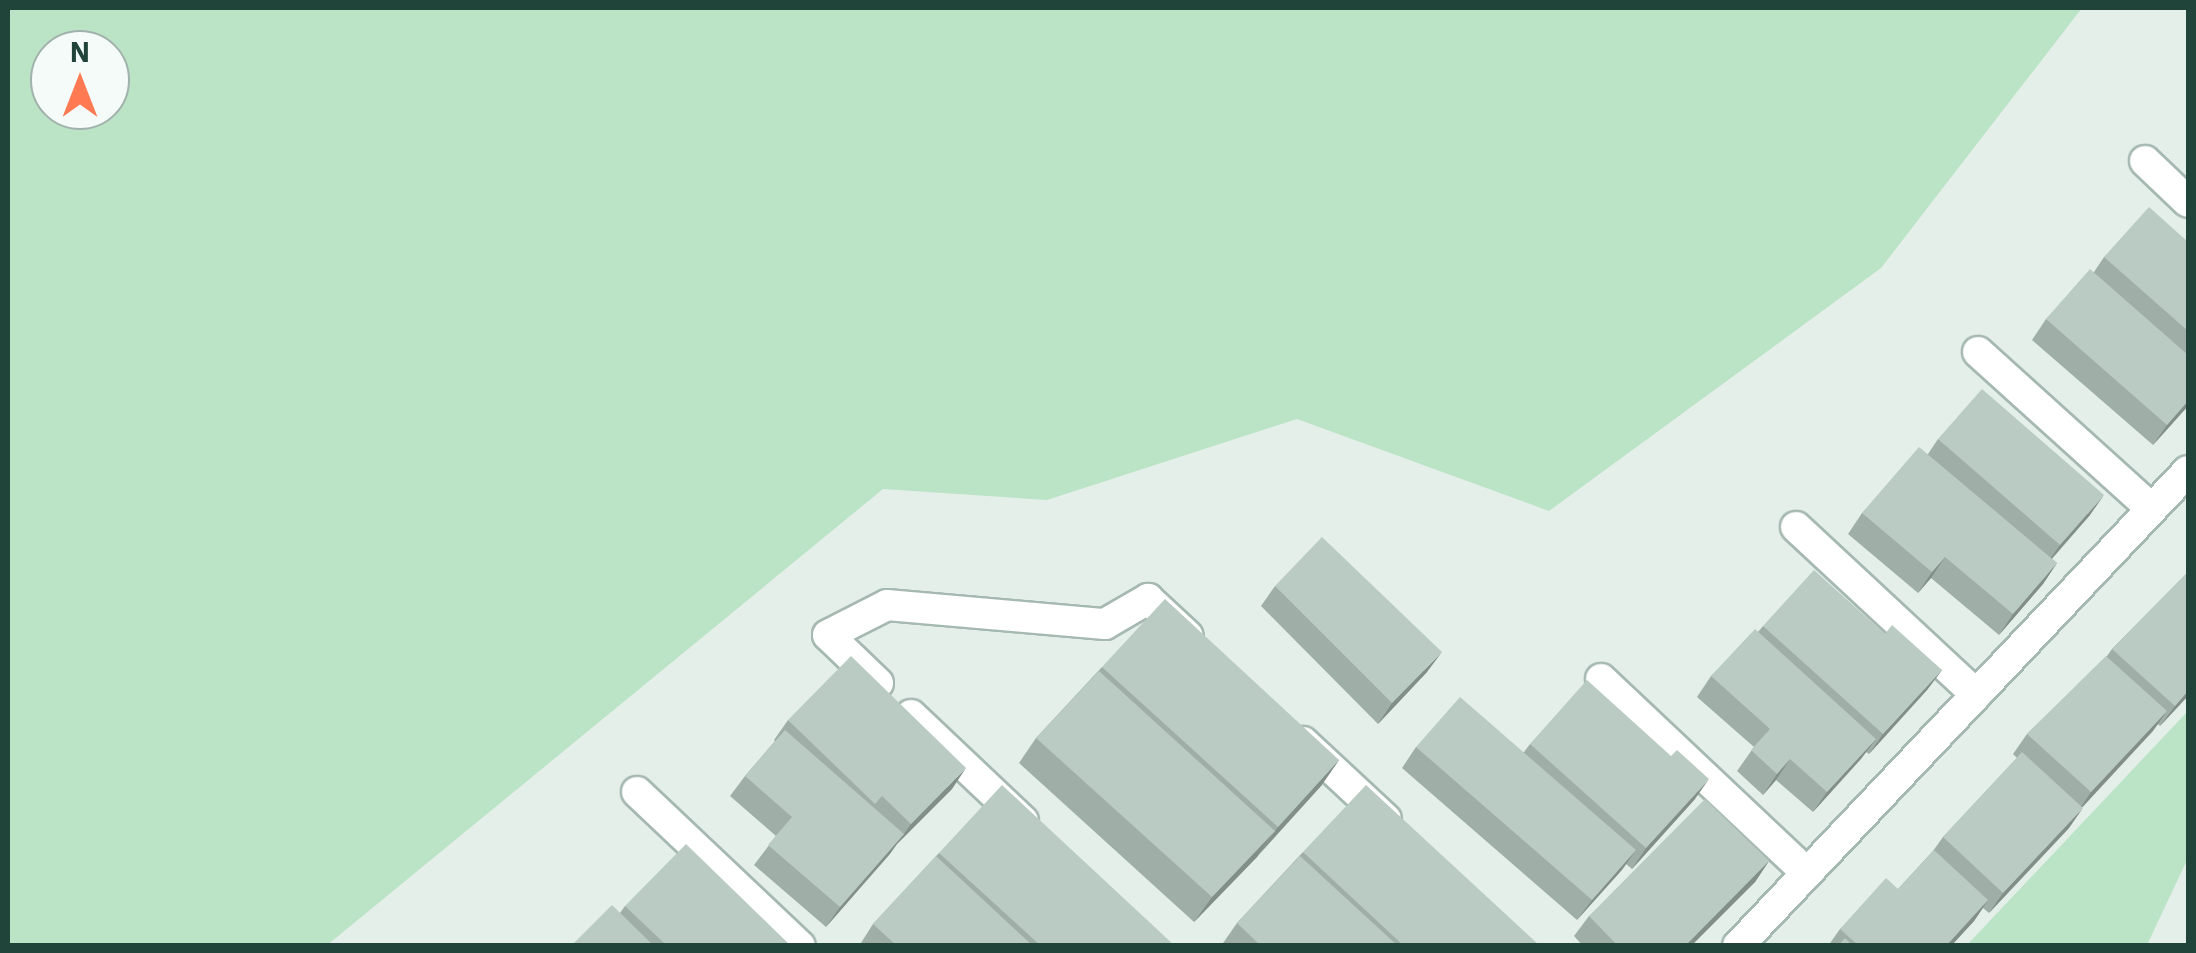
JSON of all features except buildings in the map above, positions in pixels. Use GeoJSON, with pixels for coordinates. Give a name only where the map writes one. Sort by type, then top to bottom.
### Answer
{"type":"FeatureCollection","features":[{"type":"Feature","properties":{"kind":"street"},"geometry":{"type":"LineString","coordinates":[[2145,161],[2188,202]]}},
{"type":"Feature","properties":{"kind":"street"},"geometry":{"type":"LineString","coordinates":[[1978,352],[2152,509]]}},
{"type":"Feature","properties":{"kind":"street"},"geometry":{"type":"LineString","coordinates":[[1738,946],[2188,471]]}},
{"type":"Feature","properties":{"kind":"street"},"geometry":{"type":"LineString","coordinates":[[1796,526],[1976,694]]}},
{"type":"Feature","properties":{"kind":"street"},"geometry":{"type":"LineString","coordinates":[[1042,839],[828,635],[887,605],[1105,624],[1148,599],[1205,652]]}},
{"type":"Feature","properties":{"kind":"street"},"geometry":{"type":"LineString","coordinates":[[1601,678],[1808,873]]}},
{"type":"Feature","properties":{"kind":"street"},"geometry":{"type":"LineString","coordinates":[[1276,717],[1405,837]]}},
{"type":"Feature","properties":{"kind":"street"},"geometry":{"type":"LineString","coordinates":[[637,792],[800,946]]}},
{"type":"Feature","properties":{"kind":"green space"},"geometry":{"type":"Polygon","coordinates":[[[8,8],[2082,8],[1881,268],[1549,511],[1297,419],[1047,500],[883,489],[326,946],[8,945],[8,8]]]}},
{"type":"Feature","properties":{"kind":"green space"},"geometry":{"type":"Polygon","coordinates":[[[2188,711],[2188,858],[2147,945],[1967,945],[2188,711]]]}}]}
